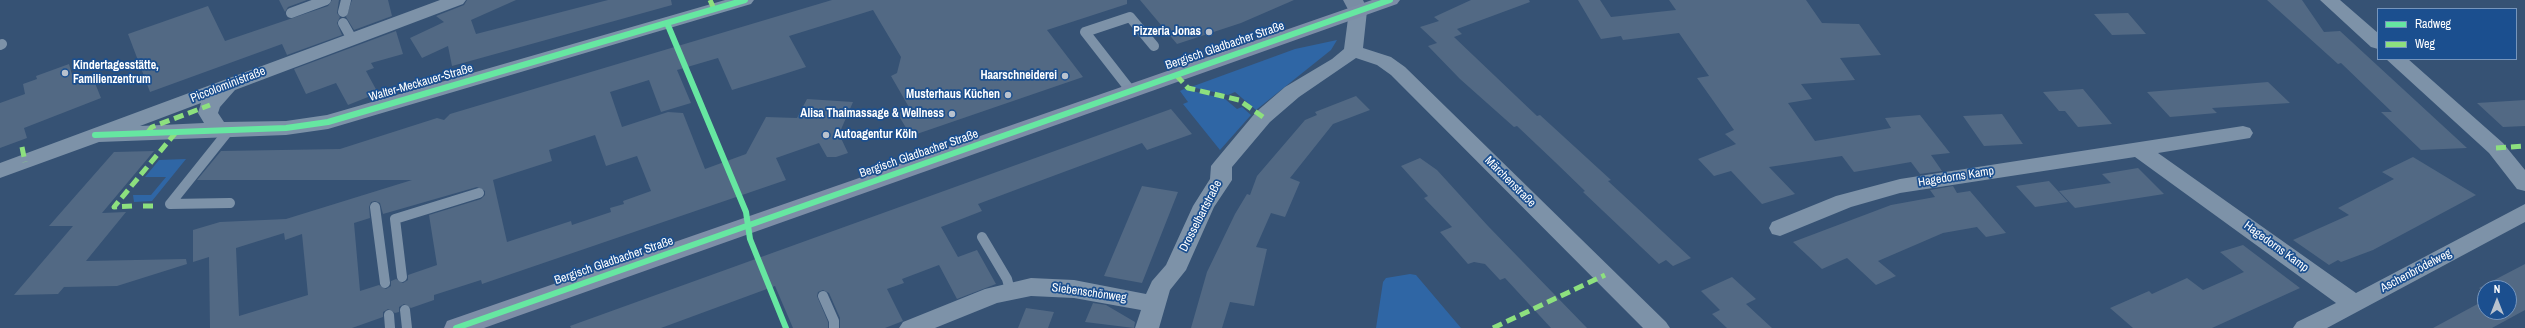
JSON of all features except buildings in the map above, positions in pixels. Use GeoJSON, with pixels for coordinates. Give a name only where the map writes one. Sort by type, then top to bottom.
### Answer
{"type":"FeatureCollection","features":[{"type":"Feature","properties":{"kind":"main road","name":"Bergisch Gladbacher Straße"},"geometry":{"type":"LineString","coordinates":[[456,328],[1130,91],[1355,6],[1390,0]]}},
{"type":"Feature","properties":{"kind":"street","name":"Piccoloministraße"},"geometry":{"type":"LineString","coordinates":[[0,171],[230,84],[348,31],[457,0]]}},
{"type":"Feature","properties":{"kind":"street","name":"Walter-Meckauer-Straße"},"geometry":{"type":"LineString","coordinates":[[95,136],[224,128],[286,128],[328,122],[745,0]]}},
{"type":"Feature","properties":{"kind":"street"},"geometry":{"type":"LineString","coordinates":[[2329,0],[2377,42]]}},
{"type":"Feature","properties":{"kind":"street"},"geometry":{"type":"LineString","coordinates":[[1353,51],[1355,6]]}},
{"type":"Feature","properties":{"kind":"street","name":"Drosselbartstraße"},"geometry":{"type":"LineString","coordinates":[[1147,328],[1160,287],[1175,270],[1204,206],[1221,180],[1222,166],[1263,117],[1292,92],[1339,63],[1353,51]]}},
{"type":"Feature","properties":{"kind":"street","name":"Märchenstraße"},"geometry":{"type":"LineString","coordinates":[[1353,51],[1384,61],[1398,71],[1658,328]]}},
{"type":"Feature","properties":{"kind":"street"},"geometry":{"type":"LineString","coordinates":[[2397,60],[2496,148],[2525,184]]}},
{"type":"Feature","properties":{"kind":"street"},"geometry":{"type":"LineString","coordinates":[[224,128],[208,113],[210,105],[230,84]]}},
{"type":"Feature","properties":{"kind":"street","name":"Hagedorns Kamp"},"geometry":{"type":"LineString","coordinates":[[1780,228],[1844,201],[1900,186],[2243,133]]}},
{"type":"Feature","properties":{"kind":"street","name":"Hagedorns Kamp"},"geometry":{"type":"LineString","coordinates":[[2138,149],[2355,304]]}},
{"type":"Feature","properties":{"kind":"street","name":"Aschenbrödelweg"},"geometry":{"type":"LineString","coordinates":[[2305,328],[2355,304],[2525,212]]}},
{"type":"Feature","properties":{"kind":"street","name":"Siebenschönweg"},"geometry":{"type":"LineString","coordinates":[[911,328],[1010,290],[1031,287],[1074,289],[1155,304]]}},
{"type":"Feature","properties":{"kind":"lane"},"geometry":{"type":"LineString","coordinates":[[291,13],[326,0]]}},
{"type":"Feature","properties":{"kind":"lane"},"geometry":{"type":"LineString","coordinates":[[343,12],[346,0]]}},
{"type":"Feature","properties":{"kind":"lane"},"geometry":{"type":"LineString","coordinates":[[1130,91],[1085,32],[1130,17],[1154,46]]}},
{"type":"Feature","properties":{"kind":"lane"},"geometry":{"type":"LineString","coordinates":[[224,128],[170,204],[230,203]]}},
{"type":"Feature","properties":{"kind":"lane"},"geometry":{"type":"LineString","coordinates":[[402,277],[395,219],[479,193]]}},
{"type":"Feature","properties":{"kind":"lane"},"geometry":{"type":"LineString","coordinates":[[375,207],[385,283]]}},
{"type":"Feature","properties":{"kind":"lane"},"geometry":{"type":"LineString","coordinates":[[982,237],[1007,279],[1010,290]]}},
{"type":"Feature","properties":{"kind":"lane"},"geometry":{"type":"LineString","coordinates":[[823,296],[834,321],[834,328]]}},
{"type":"Feature","properties":{"kind":"lane"},"geometry":{"type":"LineString","coordinates":[[405,310],[407,328]]}},
{"type":"Feature","properties":{"kind":"lane"},"geometry":{"type":"LineString","coordinates":[[388,315],[390,328]]}},
{"type":"Feature","properties":{"kind":"shaded area"},"geometry":{"type":"Polygon","coordinates":[[[1337,40],[1331,50],[1256,110],[1235,92],[1228,95],[1191,87],[1295,49],[1337,40]]]}},
{"type":"Feature","properties":{"kind":"shaded area"},"geometry":{"type":"Polygon","coordinates":[[[1184,89],[1225,99],[1237,109],[1242,107],[1251,115],[1220,150],[1183,104],[1188,102],[1180,91],[1184,89]]]}},
{"type":"Feature","properties":{"kind":"shaded area"},"geometry":{"type":"Polygon","coordinates":[[[186,159],[152,201],[134,202],[133,195],[151,195],[166,177],[145,177],[159,160],[186,159]]]}},
{"type":"Feature","properties":{"kind":"shaded area"},"geometry":{"type":"Polygon","coordinates":[[[1410,274],[1416,275],[1461,328],[1376,328],[1383,282],[1386,278],[1410,274]]]}},
{"type":"Feature","properties":{"kind":"marked path"},"geometry":{"type":"LineString","coordinates":[[710,0],[714,9]]}},
{"type":"Feature","properties":{"kind":"marked path"},"geometry":{"type":"LineString","coordinates":[[1176,75],[1188,88],[1239,100],[1263,117]]}},
{"type":"Feature","properties":{"kind":"marked path"},"geometry":{"type":"LineString","coordinates":[[148,132],[152,127],[210,105]]}},
{"type":"Feature","properties":{"kind":"marked path"},"geometry":{"type":"LineString","coordinates":[[132,206],[114,207],[177,131]]}},
{"type":"Feature","properties":{"kind":"marked path"},"geometry":{"type":"LineString","coordinates":[[2496,148],[2525,146]]}},
{"type":"Feature","properties":{"kind":"marked path"},"geometry":{"type":"LineString","coordinates":[[22,147],[25,162]]}},
{"type":"Feature","properties":{"kind":"marked path"},"geometry":{"type":"LineString","coordinates":[[143,206],[155,206]]}},
{"type":"Feature","properties":{"kind":"marked path"},"geometry":{"type":"LineString","coordinates":[[1493,328],[1605,275]]}},
{"type":"Feature","properties":{"kind":"cycle path"},"geometry":{"type":"LineString","coordinates":[[95,135],[218,129],[286,128],[328,122],[745,0]]}},
{"type":"Feature","properties":{"kind":"cycle path"},"geometry":{"type":"LineString","coordinates":[[456,328],[1390,0]]}},
{"type":"Feature","properties":{"kind":"cycle path"},"geometry":{"type":"LineString","coordinates":[[667,23],[746,212],[750,239],[786,328]]}},
{"type":"Feature","properties":{"kind":"place","name":"Pizzeria Jonas"},"geometry":{"type":"Point","coordinates":[1209,32]}},
{"type":"Feature","properties":{"kind":"place","name":"Kindertagesstätte, Familienzentrum"},"geometry":{"type":"Point","coordinates":[65,73]}},
{"type":"Feature","properties":{"kind":"place","name":"Haarschneiderei"},"geometry":{"type":"Point","coordinates":[1065,76]}},
{"type":"Feature","properties":{"kind":"place","name":"Musterhaus Küchen"},"geometry":{"type":"Point","coordinates":[1008,95]}},
{"type":"Feature","properties":{"kind":"place","name":"Alisa Thaimassage & Wellness"},"geometry":{"type":"Point","coordinates":[952,114]}},
{"type":"Feature","properties":{"kind":"place","name":"Autoagentur Köln"},"geometry":{"type":"Point","coordinates":[826,135]}}]}
